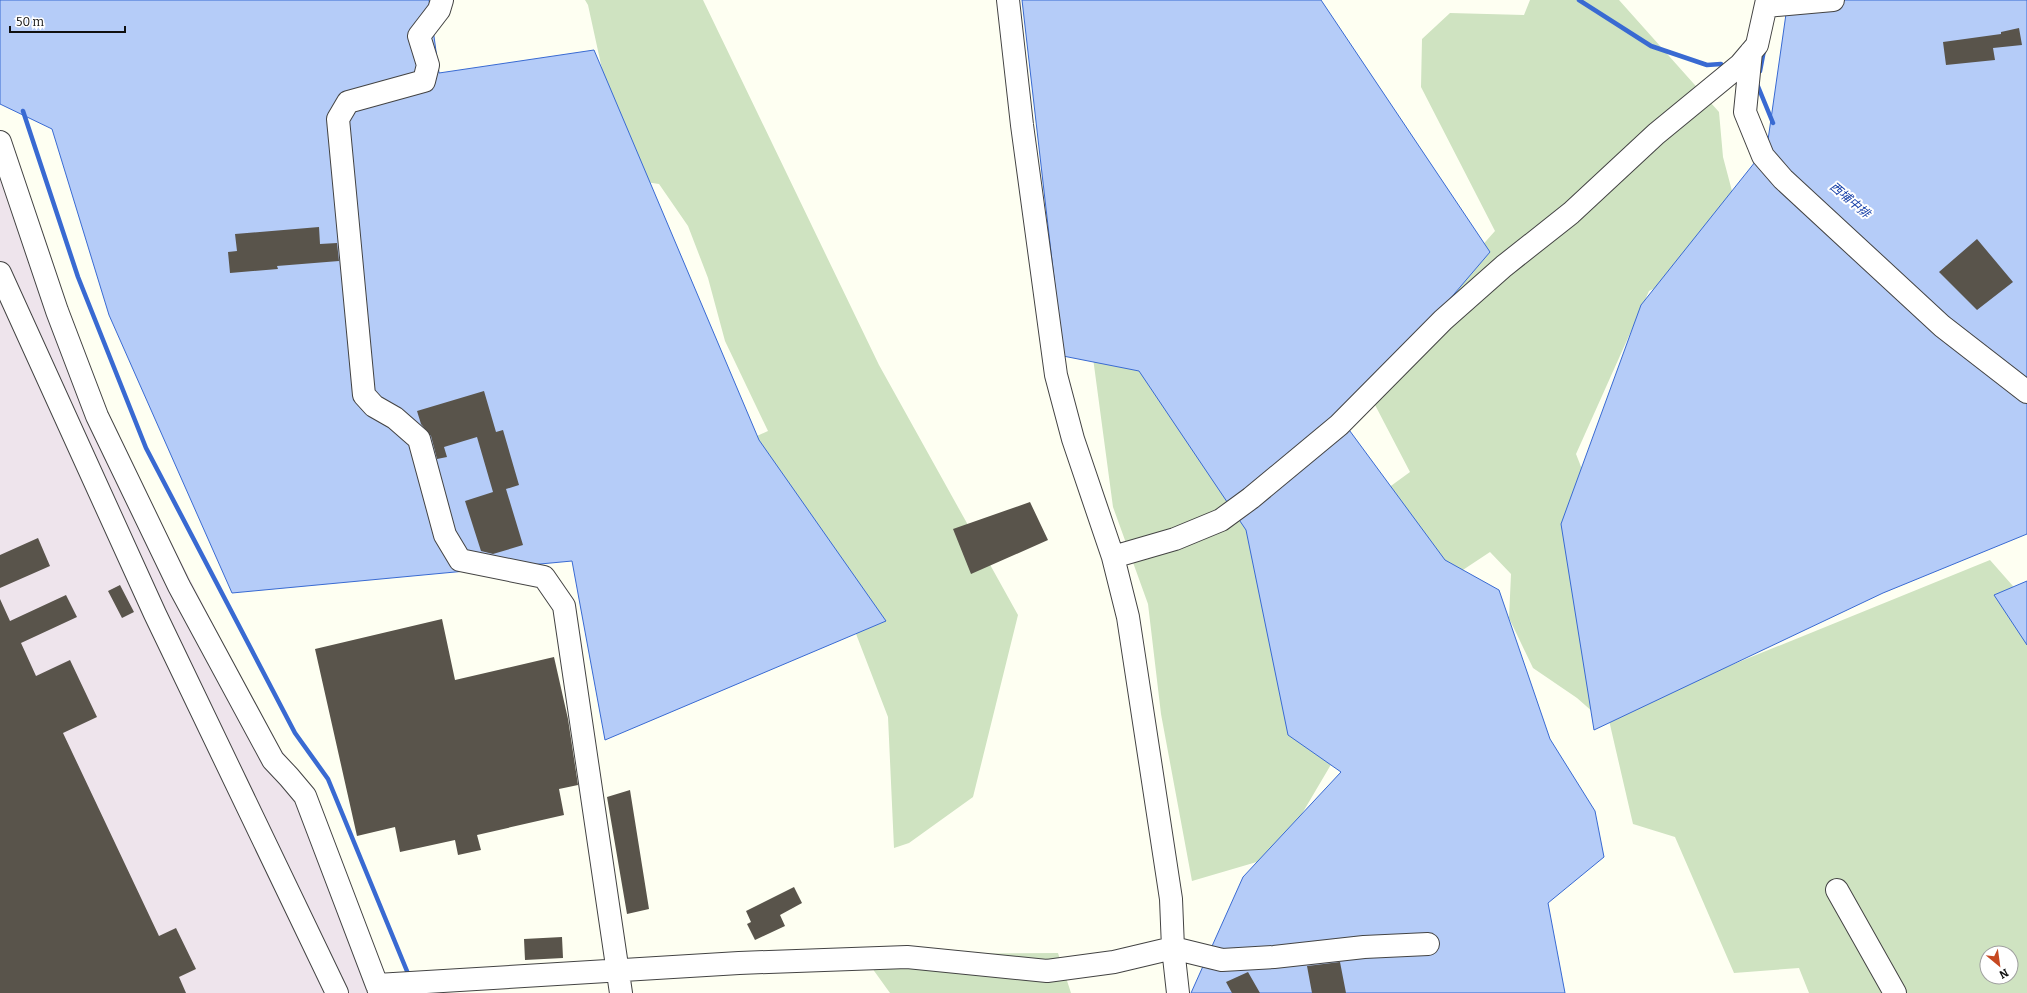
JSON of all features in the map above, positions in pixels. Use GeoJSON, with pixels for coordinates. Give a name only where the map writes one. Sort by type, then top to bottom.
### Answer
{"type":"FeatureCollection","features":[{"type":"Feature","properties":{"kind":"street"},"geometry":{"type":"LineString","coordinates":[[442,0],[439,10],[419,36],[428,65],[424,81],[348,102],[338,119],[364,395],[374,406],[395,418],[419,439],[445,535],[460,560],[544,577],[564,606],[621,993]]}},
{"type":"Feature","properties":{"kind":"street"},"geometry":{"type":"LineString","coordinates":[[1008,0],[1022,125],[1056,375],[1074,439],[1113,557],[1130,632],[1171,899],[1173,948],[1178,993]]}},
{"type":"Feature","properties":{"kind":"street"},"geometry":{"type":"LineString","coordinates":[[1113,557],[1175,539],[1221,520],[1251,498],[1339,424],[1443,320],[1504,266],[1570,213],[1656,134],[1740,65],[1757,45],[1767,3],[1833,0]]}},
{"type":"Feature","properties":{"kind":"street"},"geometry":{"type":"LineString","coordinates":[[1751,52],[1745,112],[1763,156],[1783,179],[1942,326],[2027,392]]}},
{"type":"Feature","properties":{"kind":"street"},"geometry":{"type":"LineString","coordinates":[[0,142],[57,311],[97,416],[178,586],[273,760],[305,796],[378,989],[617,970],[739,963],[907,957],[1046,971],[1114,962],[1173,948],[1222,960],[1274,957],[1364,946],[1428,944]]}},
{"type":"Feature","properties":{"kind":"street"},"geometry":{"type":"LineString","coordinates":[[0,273],[155,614],[337,993]]}},
{"type":"Feature","properties":{"kind":"street"},"geometry":{"type":"LineString","coordinates":[[1837,890],[1895,993]]}},
{"type":"Feature","properties":{"kind":"shaded area"},"geometry":{"type":"Polygon","coordinates":[[[0,131],[98,400],[272,739],[305,779],[381,993],[0,993],[0,131]]]}},
{"type":"Feature","properties":{"kind":"green space"},"geometry":{"type":"Polygon","coordinates":[[[585,0],[703,0],[879,365],[1018,615],[973,797],[909,843],[894,848],[888,717],[838,587],[726,450],[768,431],[725,341],[708,278],[688,226],[659,184],[626,179],[588,5],[585,0]]]}},
{"type":"Feature","properties":{"kind":"green space"},"geometry":{"type":"Polygon","coordinates":[[[1530,0],[1619,0],[1719,112],[1723,157],[1746,244],[1649,291],[1576,454],[1637,609],[1653,697],[1990,560],[2027,602],[2027,993],[1809,993],[1799,968],[1734,973],[1675,837],[1633,824],[1608,716],[1602,720],[1577,698],[1533,668],[1509,618],[1511,574],[1490,552],[1333,656],[1339,751],[1277,856],[1192,881],[1161,714],[1148,604],[1113,507],[1089,328],[1182,386],[1310,545],[1410,472],[1362,380],[1495,231],[1421,87],[1422,39],[1450,13],[1524,15],[1530,0]]]}},
{"type":"Feature","properties":{"kind":"green space"},"geometry":{"type":"Polygon","coordinates":[[[1058,953],[1071,993],[890,993],[872,968],[898,954],[1058,953]]]}},
{"type":"Feature","properties":{"kind":"water"},"geometry":{"type":"Polygon","coordinates":[[[0,0],[429,0],[439,73],[594,50],[759,440],[886,621],[605,740],[572,561],[232,593],[109,315],[52,129],[0,104],[0,0]]]}},
{"type":"Feature","properties":{"kind":"water"},"geometry":{"type":"Polygon","coordinates":[[[1022,0],[1321,0],[1490,252],[1344,423],[1445,560],[1499,590],[1550,739],[1595,811],[1604,857],[1548,903],[1565,993],[1191,993],[1243,877],[1341,772],[1288,735],[1246,530],[1139,371],[1063,356],[1022,0]]]}},
{"type":"Feature","properties":{"kind":"water"},"geometry":{"type":"Polygon","coordinates":[[[1788,0],[2027,0],[2027,534],[1883,593],[1594,730],[1561,524],[1641,305],[1767,147],[1788,0]]]}},
{"type":"Feature","properties":{"kind":"water"},"geometry":{"type":"Polygon","coordinates":[[[2027,581],[2027,645],[1994,595],[2027,581]]]}},
{"type":"Feature","properties":{"kind":"building"},"geometry":{"type":"Polygon","coordinates":[[[2019,28],[2022,45],[1993,48],[1995,60],[1946,65],[1943,42],[2001,34],[2001,32],[2019,28]]]}},
{"type":"Feature","properties":{"kind":"building"},"geometry":{"type":"Polygon","coordinates":[[[319,227],[320,244],[337,243],[339,261],[277,266],[278,269],[230,273],[228,252],[237,251],[235,234],[319,227]]]}},
{"type":"Feature","properties":{"kind":"building"},"geometry":{"type":"Polygon","coordinates":[[[1977,239],[2013,282],[1977,310],[1939,272],[1977,239]]]}},
{"type":"Feature","properties":{"kind":"building"},"geometry":{"type":"Polygon","coordinates":[[[484,391],[496,432],[503,430],[519,485],[506,489],[523,545],[493,554],[481,551],[465,501],[493,492],[477,437],[444,447],[447,457],[437,459],[431,436],[421,424],[417,411],[484,391]]]}},
{"type":"Feature","properties":{"kind":"building"},"geometry":{"type":"Polygon","coordinates":[[[1030,502],[1048,540],[971,574],[953,529],[1030,502]]]}},
{"type":"Feature","properties":{"kind":"building"},"geometry":{"type":"Polygon","coordinates":[[[38,538],[50,566],[0,588],[0,555],[38,538]]]}},
{"type":"Feature","properties":{"kind":"building"},"geometry":{"type":"Polygon","coordinates":[[[120,585],[134,612],[122,618],[108,591],[120,585]]]}},
{"type":"Feature","properties":{"kind":"building"},"geometry":{"type":"Polygon","coordinates":[[[66,595],[77,617],[21,643],[36,676],[70,660],[97,717],[63,733],[159,936],[176,928],[196,969],[179,977],[186,993],[0,993],[0,599],[10,621],[66,595]]]}},
{"type":"Feature","properties":{"kind":"building"},"geometry":{"type":"Polygon","coordinates":[[[442,619],[455,680],[554,657],[568,719],[578,785],[559,789],[564,815],[477,835],[481,850],[458,855],[455,840],[400,852],[395,827],[357,836],[315,649],[442,619]]]}},
{"type":"Feature","properties":{"kind":"building"},"geometry":{"type":"Polygon","coordinates":[[[630,790],[649,909],[627,914],[607,797],[630,790]]]}},
{"type":"Feature","properties":{"kind":"building"},"geometry":{"type":"Polygon","coordinates":[[[794,887],[802,903],[780,915],[785,926],[755,940],[747,924],[751,922],[746,911],[794,887]]]}},
{"type":"Feature","properties":{"kind":"building"},"geometry":{"type":"Polygon","coordinates":[[[562,937],[563,958],[525,960],[524,939],[562,937]]]}},
{"type":"Feature","properties":{"kind":"building"},"geometry":{"type":"Polygon","coordinates":[[[1340,962],[1346,993],[1312,993],[1307,966],[1340,962]]]}},
{"type":"Feature","properties":{"kind":"building"},"geometry":{"type":"Polygon","coordinates":[[[1248,972],[1260,993],[1232,993],[1226,982],[1248,972]]]}},
{"type":"Feature","properties":{"kind":"waterway"},"geometry":{"type":"LineString","coordinates":[[1579,0],[1651,46],[1707,65],[1721,64]]}},
{"type":"Feature","properties":{"kind":"waterway","name":"西埔中排"},"geometry":{"type":"LineString","coordinates":[[1760,71],[1764,50]]}},
{"type":"Feature","properties":{"kind":"waterway","name":"西埔中排"},"geometry":{"type":"LineString","coordinates":[[1757,84],[1773,123]]}},
{"type":"Feature","properties":{"kind":"waterway"},"geometry":{"type":"LineString","coordinates":[[23,111],[78,277],[146,448],[295,733],[328,779],[409,976]]}}]}
